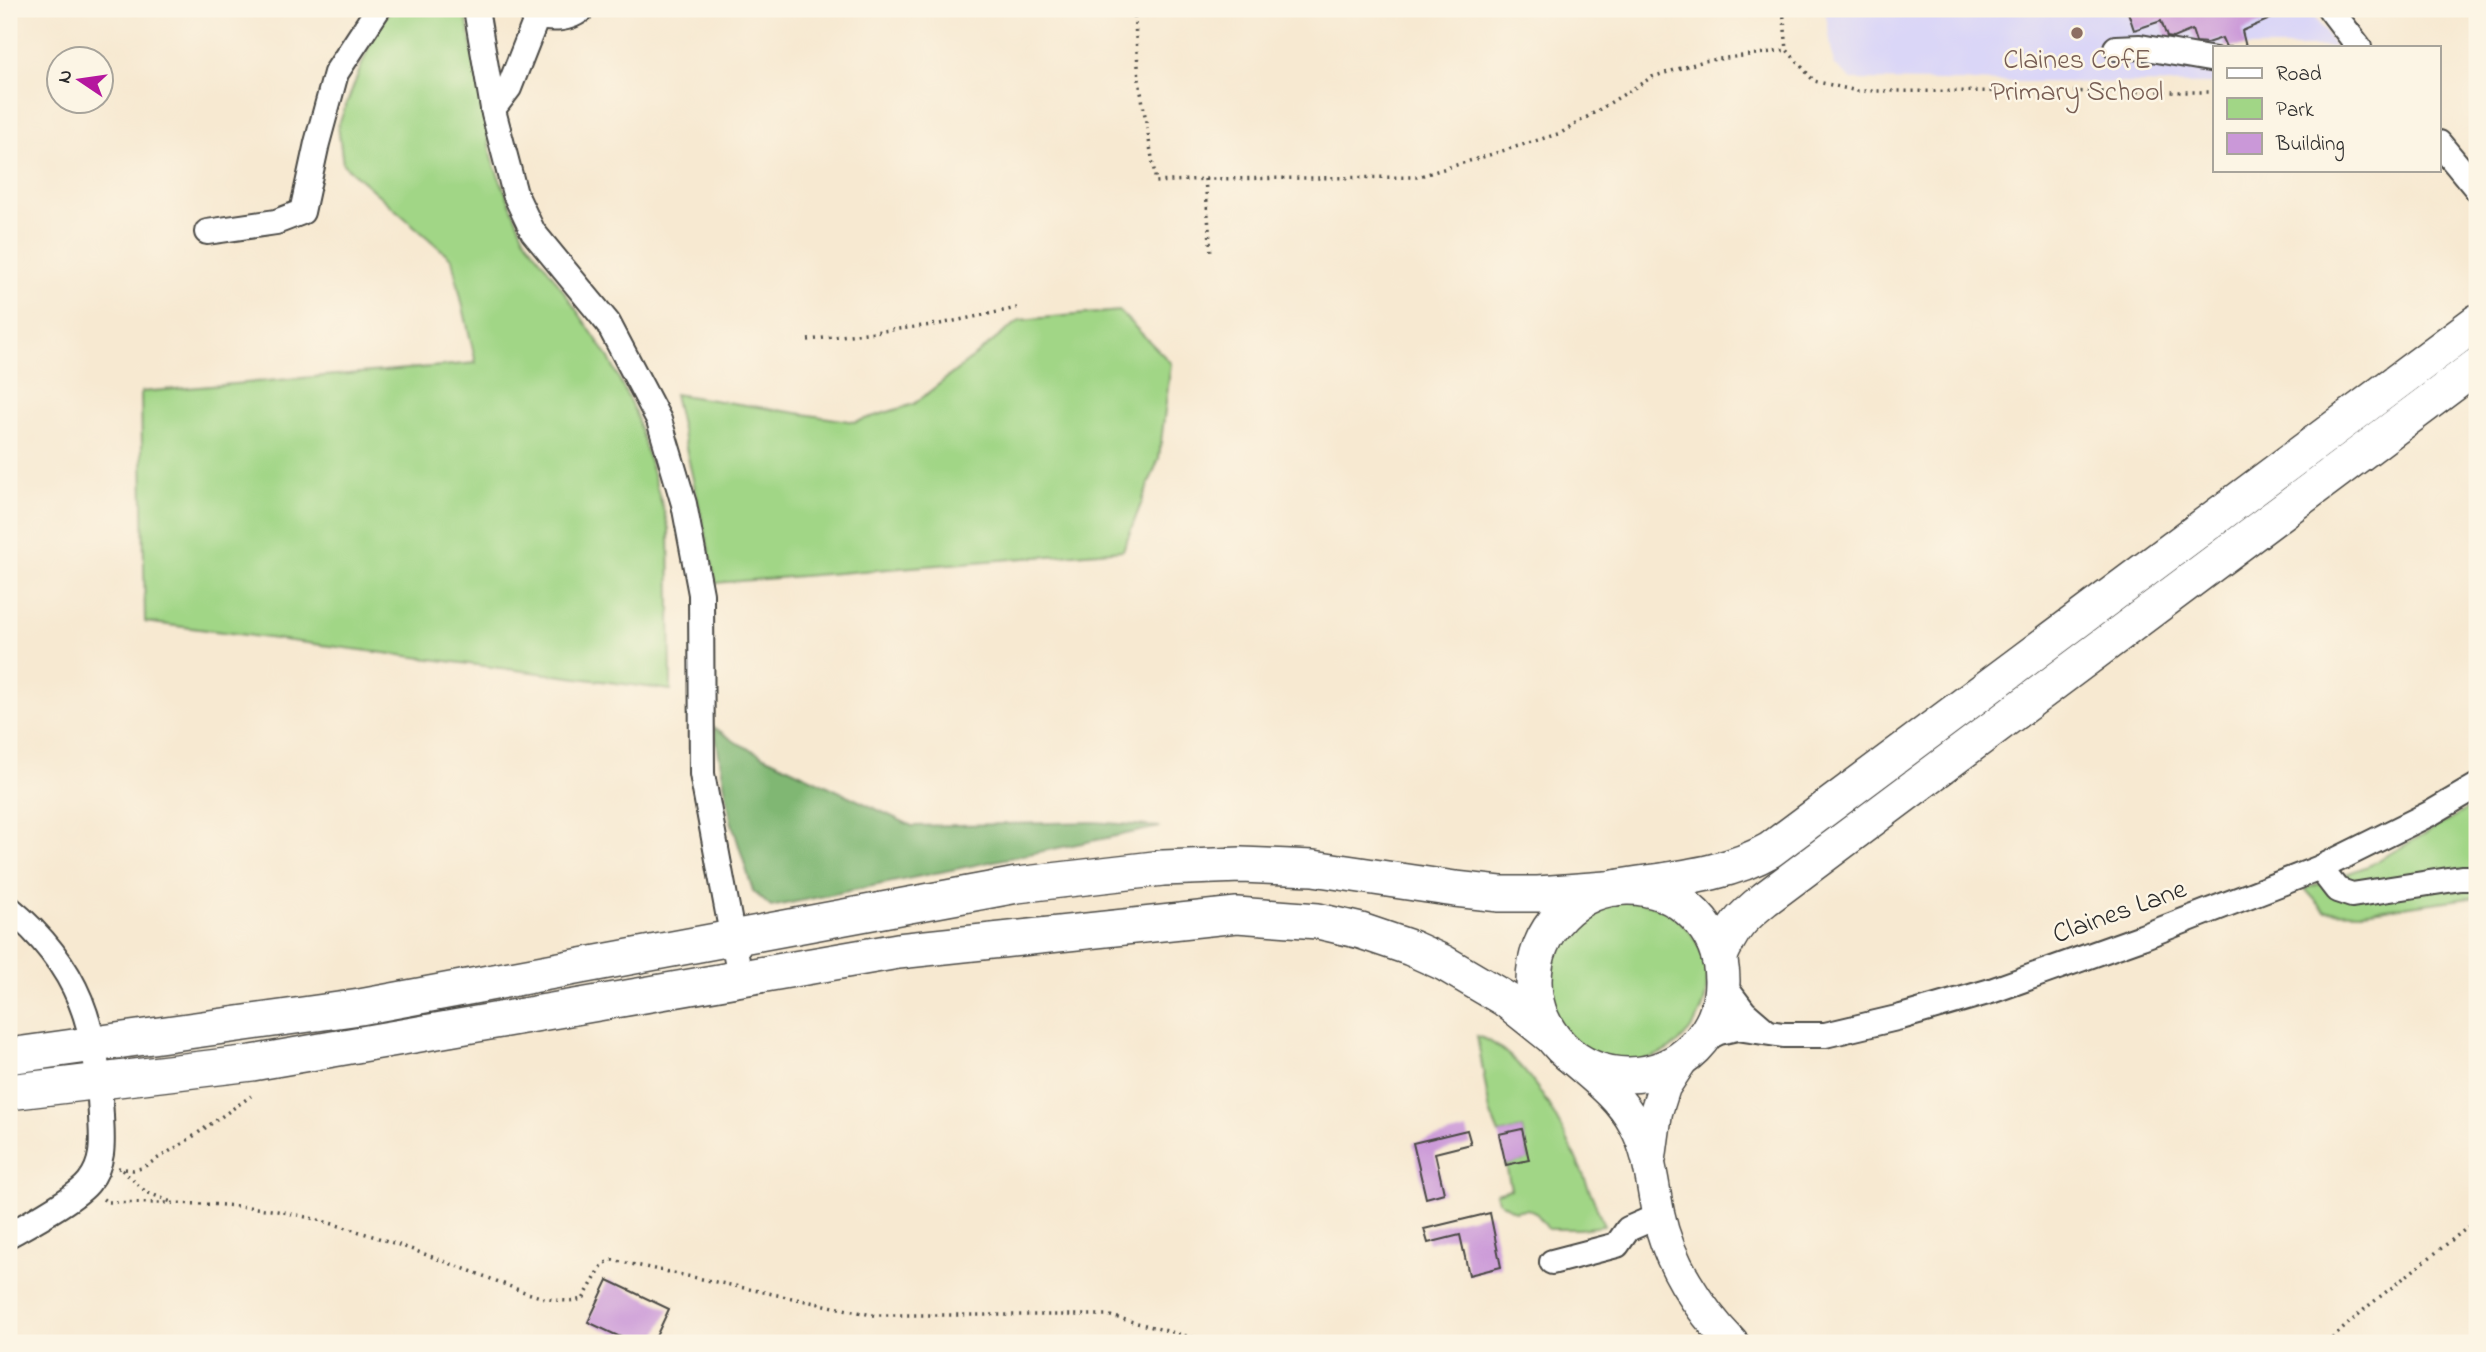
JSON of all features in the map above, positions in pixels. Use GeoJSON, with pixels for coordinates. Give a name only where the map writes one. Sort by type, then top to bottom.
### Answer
{"type":"FeatureCollection","features":[{"type":"Feature","properties":{"kind":"highway"},"geometry":{"type":"LineString","coordinates":[[9,1056],[360,1007],[1017,885],[1200,866],[1313,868],[1455,889],[1500,894],[1538,894],[1611,888],[1722,870],[1753,860],[1770,850],[2477,322]]}},
{"type":"Feature","properties":{"kind":"highway"},"geometry":{"type":"LineString","coordinates":[[9,1092],[265,1060],[898,951],[1237,915],[1318,921],[1410,947],[1444,963],[1505,999],[1591,1069],[1618,1075],[1641,1075],[1663,1069],[1691,1050],[1712,1024],[1719,1004],[1721,971],[1727,940],[1738,921],[2477,366]]}},
{"type":"Feature","properties":{"kind":"highway"},"geometry":{"type":"LineString","coordinates":[[1559,1045],[1539,1012],[1534,984],[1537,956],[1548,930],[1567,909],[1590,895],[1611,888],[1642,888],[1668,896],[1691,911],[1708,932],[1721,971]]}},
{"type":"Feature","properties":{"kind":"main road"},"geometry":{"type":"LineString","coordinates":[[1559,1045],[1620,1103],[1635,1125],[1649,1163],[1658,1216],[1668,1248],[1688,1288],[1732,1343]]}},
{"type":"Feature","properties":{"kind":"main road"},"geometry":{"type":"LineString","coordinates":[[1649,1163],[1656,1112],[1664,1087],[1691,1050]]}},
{"type":"Feature","properties":{"kind":"street"},"geometry":{"type":"LineString","coordinates":[[207,232],[276,222],[302,212],[336,73],[378,9]]}},
{"type":"Feature","properties":{"kind":"street"},"geometry":{"type":"LineString","coordinates":[[476,9],[493,108],[515,194],[533,232],[608,323],[659,420],[684,504],[701,594],[702,774],[740,977]]}},
{"type":"Feature","properties":{"kind":"street"},"geometry":{"type":"LineString","coordinates":[[493,108],[509,88],[536,13],[560,19],[582,9]]}},
{"type":"Feature","properties":{"kind":"street"},"geometry":{"type":"LineString","coordinates":[[2330,9],[2351,45]]}},
{"type":"Feature","properties":{"kind":"street"},"geometry":{"type":"LineString","coordinates":[[2116,48],[2140,47],[2213,60]]}},
{"type":"Feature","properties":{"kind":"street"},"geometry":{"type":"LineString","coordinates":[[2440,144],[2477,190]]}},
{"type":"Feature","properties":{"kind":"street","name":"Claines Lane"},"geometry":{"type":"LineString","coordinates":[[1691,1050],[1719,1032],[1737,1028],[1791,1036],[1825,1035],[1991,991],[2142,937],[2320,868],[2431,813],[2477,786]]}},
{"type":"Feature","properties":{"kind":"street"},"geometry":{"type":"LineString","coordinates":[[2320,868],[2337,890],[2352,895],[2477,878]]}},
{"type":"Feature","properties":{"kind":"street"},"geometry":{"type":"LineString","coordinates":[[9,908],[20,917],[65,972],[78,993],[94,1046],[99,1082],[102,1150],[102,1173],[9,1235]]}},
{"type":"Feature","properties":{"kind":"street"},"geometry":{"type":"LineString","coordinates":[[1721,971],[1744,1012],[1766,1031]]}},
{"type":"Feature","properties":{"kind":"street"},"geometry":{"type":"LineString","coordinates":[[1552,1262],[1617,1245],[1628,1229],[1658,1216]]}},
{"type":"Feature","properties":{"kind":"path"},"geometry":{"type":"LineString","coordinates":[[1134,9],[1139,80],[1156,182],[1417,177],[1561,134],[1652,77],[1704,61],[1787,50]]}},
{"type":"Feature","properties":{"kind":"path"},"geometry":{"type":"LineString","coordinates":[[1783,9],[1787,50],[1814,81],[1857,92],[2213,92]]}},
{"type":"Feature","properties":{"kind":"path"},"geometry":{"type":"LineString","coordinates":[[1205,179],[1211,253]]}},
{"type":"Feature","properties":{"kind":"path"},"geometry":{"type":"LineString","coordinates":[[808,340],[940,324],[1017,308]]}},
{"type":"Feature","properties":{"kind":"path"},"geometry":{"type":"LineString","coordinates":[[102,1173],[142,1168],[251,1096]]}},
{"type":"Feature","properties":{"kind":"path"},"geometry":{"type":"LineString","coordinates":[[102,1173],[107,1202],[176,1204],[291,1214],[342,1226],[554,1300],[570,1303],[583,1299],[603,1264],[612,1260],[872,1315],[1107,1315],[1213,1343]]}},
{"type":"Feature","properties":{"kind":"path"},"geometry":{"type":"LineString","coordinates":[[102,1173],[176,1204]]}},
{"type":"Feature","properties":{"kind":"path"},"geometry":{"type":"LineString","coordinates":[[2327,1343],[2367,1307],[2477,1220]]}},
{"type":"Feature","properties":{"kind":"shaded area","name":"Claines CofE Primary School"},"geometry":{"type":"Polygon","coordinates":[[[1825,9],[2309,9],[2334,46],[2213,46],[2213,84],[1852,80],[1834,65],[1825,9]]]}},
{"type":"Feature","properties":{"kind":"green space"},"geometry":{"type":"Polygon","coordinates":[[[392,9],[465,9],[492,160],[524,237],[609,358],[635,412],[669,529],[671,690],[145,622],[141,392],[476,363],[452,259],[343,164],[338,126],[378,23],[392,9]]]}},
{"type":"Feature","properties":{"kind":"green space"},"geometry":{"type":"Polygon","coordinates":[[[1119,311],[1171,363],[1159,458],[1123,550],[716,583],[674,394],[855,422],[914,404],[1020,320],[1119,311]]]}},
{"type":"Feature","properties":{"kind":"green space"},"geometry":{"type":"Polygon","coordinates":[[[714,727],[737,743],[912,826],[1094,822],[1160,827],[771,907],[753,891],[731,820],[714,727]]]}},
{"type":"Feature","properties":{"kind":"green space"},"geometry":{"type":"Polygon","coordinates":[[[2477,804],[2477,897],[2363,912],[2325,911],[2305,889],[2368,866],[2477,804]]]}},
{"type":"Feature","properties":{"kind":"green space"},"geometry":{"type":"Polygon","coordinates":[[[1627,901],[1658,907],[1684,924],[1701,950],[1707,981],[1701,1012],[1684,1038],[1658,1055],[1627,1061],[1596,1055],[1570,1038],[1553,1012],[1547,981],[1553,950],[1570,924],[1596,907],[1627,901]]]}},
{"type":"Feature","properties":{"kind":"green space"},"geometry":{"type":"Polygon","coordinates":[[[1477,1036],[1499,1048],[1520,1066],[1539,1090],[1584,1175],[1604,1226],[1548,1229],[1531,1210],[1515,1211],[1498,1201],[1496,1193],[1511,1189],[1506,1165],[1529,1159],[1522,1129],[1499,1134],[1490,1112],[1477,1036]]]}},
{"type":"Feature","properties":{"kind":"building"},"geometry":{"type":"Polygon","coordinates":[[[2127,9],[2293,9],[2242,31],[2246,46],[2226,46],[2222,38],[2207,43],[2196,42],[2192,30],[2173,38],[2167,37],[2161,21],[2134,30],[2127,9]]]}},
{"type":"Feature","properties":{"kind":"building"},"geometry":{"type":"Polygon","coordinates":[[[1522,1129],[1529,1160],[1506,1165],[1499,1134],[1522,1129]]]}},
{"type":"Feature","properties":{"kind":"building"},"geometry":{"type":"Polygon","coordinates":[[[1467,1130],[1471,1144],[1435,1153],[1444,1193],[1426,1198],[1413,1143],[1467,1130]]]}},
{"type":"Feature","properties":{"kind":"building"},"geometry":{"type":"Polygon","coordinates":[[[1490,1213],[1501,1267],[1469,1275],[1460,1235],[1428,1243],[1424,1229],[1490,1213]]]}},
{"type":"Feature","properties":{"kind":"building"},"geometry":{"type":"Polygon","coordinates":[[[608,1280],[669,1309],[653,1343],[633,1343],[588,1322],[608,1280]]]}},
{"type":"Feature","properties":{"kind":"place","name":"Claines CofE Primary School"},"geometry":{"type":"Point","coordinates":[2077,33]}}]}
